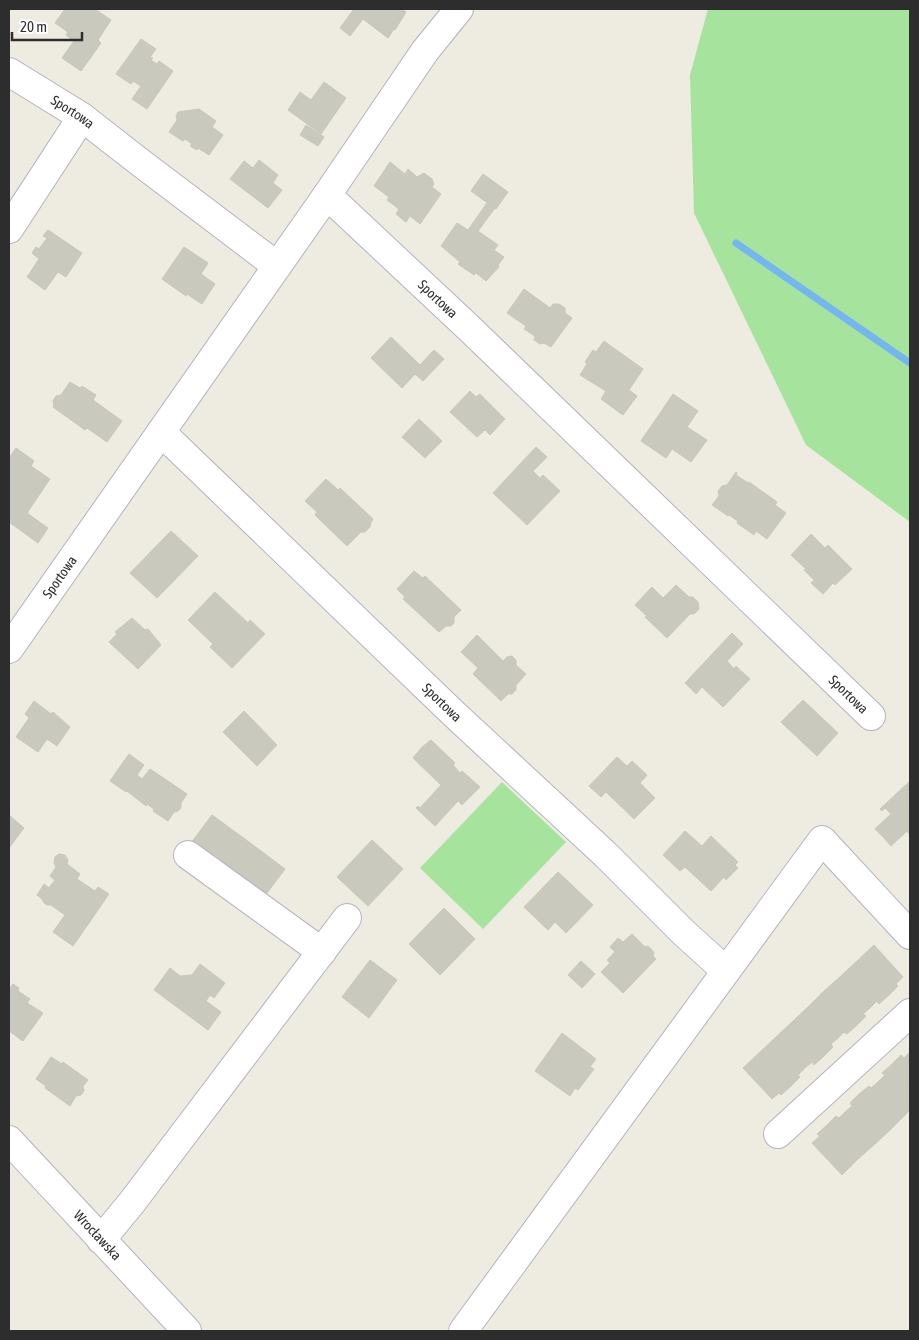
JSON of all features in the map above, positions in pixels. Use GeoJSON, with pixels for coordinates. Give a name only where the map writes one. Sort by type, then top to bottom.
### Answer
{"type":"FeatureCollection","features":[{"type":"Feature","properties":{"kind":"street","name":"Sportowa"},"geometry":{"type":"LineString","coordinates":[[9,649],[327,195],[425,51],[459,9]]}},
{"type":"Feature","properties":{"kind":"street","name":"Sportowa"},"geometry":{"type":"LineString","coordinates":[[9,72],[82,117],[277,266]]}},
{"type":"Feature","properties":{"kind":"street"},"geometry":{"type":"LineString","coordinates":[[9,229],[82,117]]}},
{"type":"Feature","properties":{"kind":"street","name":"Sportowa"},"geometry":{"type":"LineString","coordinates":[[327,195],[470,329],[872,716]]}},
{"type":"Feature","properties":{"kind":"street","name":"Sportowa"},"geometry":{"type":"LineString","coordinates":[[161,432],[453,713],[606,855],[684,933],[726,971]]}},
{"type":"Feature","properties":{"kind":"street"},"geometry":{"type":"LineString","coordinates":[[463,1331],[822,840],[910,935]]}},
{"type":"Feature","properties":{"kind":"street"},"geometry":{"type":"LineString","coordinates":[[188,855],[322,952]]}},
{"type":"Feature","properties":{"kind":"street"},"geometry":{"type":"LineString","coordinates":[[101,1240],[133,1202],[347,918]]}},
{"type":"Feature","properties":{"kind":"street"},"geometry":{"type":"LineString","coordinates":[[778,1134],[910,1013]]}},
{"type":"Feature","properties":{"kind":"street","name":"Wrocławska"},"geometry":{"type":"LineString","coordinates":[[9,1140],[187,1331]]}},
{"type":"Feature","properties":{"kind":"green space"},"geometry":{"type":"Polygon","coordinates":[[[708,9],[910,9],[910,522],[806,445],[694,213],[690,75],[708,9]]]}},
{"type":"Feature","properties":{"kind":"green space"},"geometry":{"type":"Polygon","coordinates":[[[502,782],[566,842],[483,929],[420,868],[502,782]]]}},
{"type":"Feature","properties":{"kind":"building"},"geometry":{"type":"Polygon","coordinates":[[[65,9],[95,9],[111,20],[98,40],[101,43],[81,71],[62,58],[74,41],[66,35],[68,32],[55,23],[65,9]]]}},
{"type":"Feature","properties":{"kind":"building"},"geometry":{"type":"Polygon","coordinates":[[[354,9],[402,9],[406,12],[388,38],[363,19],[350,36],[340,28],[354,9]]]}},
{"type":"Feature","properties":{"kind":"building"},"geometry":{"type":"Polygon","coordinates":[[[141,39],[156,49],[150,57],[153,58],[151,60],[157,64],[159,61],[173,71],[147,109],[132,99],[141,86],[133,81],[131,84],[116,74],[141,39]]]}},
{"type":"Feature","properties":{"kind":"building"},"geometry":{"type":"Polygon","coordinates":[[[324,82],[346,98],[321,134],[288,110],[300,92],[311,100],[324,82]]]}},
{"type":"Feature","properties":{"kind":"building"},"geometry":{"type":"Polygon","coordinates":[[[199,109],[216,121],[197,150],[190,146],[192,144],[185,139],[183,141],[169,132],[177,120],[178,112],[199,109]]]}},
{"type":"Feature","properties":{"kind":"building"},"geometry":{"type":"Polygon","coordinates":[[[306,125],[324,137],[318,146],[300,135],[306,125]]]}},
{"type":"Feature","properties":{"kind":"building"},"geometry":{"type":"Polygon","coordinates":[[[212,127],[223,135],[209,155],[198,148],[212,127]]]}},
{"type":"Feature","properties":{"kind":"building"},"geometry":{"type":"Polygon","coordinates":[[[259,160],[278,175],[273,183],[282,190],[268,208],[230,179],[244,161],[253,168],[259,160]]]}},
{"type":"Feature","properties":{"kind":"building"},"geometry":{"type":"Polygon","coordinates":[[[390,162],[405,174],[408,169],[417,177],[424,173],[432,179],[434,184],[432,187],[441,194],[420,224],[410,216],[406,222],[396,214],[399,209],[387,200],[389,197],[374,186],[390,162]]]}},
{"type":"Feature","properties":{"kind":"building"},"geometry":{"type":"Polygon","coordinates":[[[483,174],[508,192],[496,209],[471,191],[483,174]]]}},
{"type":"Feature","properties":{"kind":"building"},"geometry":{"type":"Polygon","coordinates":[[[487,203],[495,208],[478,231],[498,245],[494,250],[504,257],[498,265],[499,267],[486,281],[476,273],[474,275],[458,264],[460,262],[441,246],[457,223],[468,230],[487,203]]]}},
{"type":"Feature","properties":{"kind":"building"},"geometry":{"type":"Polygon","coordinates":[[[48,230],[82,253],[66,277],[58,272],[45,290],[27,277],[39,259],[32,253],[36,247],[39,249],[47,238],[43,236],[48,230]]]}},
{"type":"Feature","properties":{"kind":"building"},"geometry":{"type":"Polygon","coordinates":[[[184,247],[208,263],[201,274],[215,284],[202,304],[187,294],[186,296],[162,279],[184,247]]]}},
{"type":"Feature","properties":{"kind":"building"},"geometry":{"type":"Polygon","coordinates":[[[524,289],[550,308],[553,304],[559,304],[565,308],[565,313],[572,318],[551,347],[534,340],[535,336],[524,329],[526,326],[507,313],[524,289]]]}},
{"type":"Feature","properties":{"kind":"building"},"geometry":{"type":"Polygon","coordinates":[[[391,337],[420,365],[434,350],[444,359],[423,381],[415,374],[402,388],[371,358],[391,337]]]}},
{"type":"Feature","properties":{"kind":"building"},"geometry":{"type":"Polygon","coordinates":[[[604,341],[643,369],[629,390],[637,396],[623,415],[601,399],[606,391],[580,375],[587,364],[585,362],[593,350],[596,352],[604,341]]]}},
{"type":"Feature","properties":{"kind":"building"},"geometry":{"type":"Polygon","coordinates":[[[70,382],[80,388],[82,386],[96,395],[93,400],[122,421],[107,442],[87,428],[85,430],[53,407],[53,401],[56,396],[61,395],[70,382]]]}},
{"type":"Feature","properties":{"kind":"building"},"geometry":{"type":"Polygon","coordinates":[[[470,391],[476,397],[480,394],[505,419],[490,435],[485,430],[477,437],[450,412],[470,391]]]}},
{"type":"Feature","properties":{"kind":"building"},"geometry":{"type":"Polygon","coordinates":[[[673,394],[698,411],[687,427],[707,440],[691,462],[672,449],[666,458],[641,441],[673,394]]]}},
{"type":"Feature","properties":{"kind":"building"},"geometry":{"type":"Polygon","coordinates":[[[419,419],[442,441],[425,458],[402,437],[419,419]]]}},
{"type":"Feature","properties":{"kind":"building"},"geometry":{"type":"Polygon","coordinates":[[[536,447],[547,457],[533,471],[540,478],[543,475],[560,491],[527,525],[493,493],[536,447]]]}},
{"type":"Feature","properties":{"kind":"building"},"geometry":{"type":"Polygon","coordinates":[[[16,448],[34,461],[31,466],[50,479],[27,513],[48,528],[38,543],[9,522],[9,458],[16,448]]]}},
{"type":"Feature","properties":{"kind":"building"},"geometry":{"type":"Polygon","coordinates":[[[736,472],[736,475],[777,502],[775,505],[786,513],[767,539],[756,531],[754,535],[737,523],[738,521],[712,505],[719,496],[718,491],[722,486],[727,485],[736,472]]]}},
{"type":"Feature","properties":{"kind":"building"},"geometry":{"type":"Polygon","coordinates":[[[326,479],[338,490],[340,488],[373,519],[370,527],[365,532],[361,532],[347,546],[315,515],[317,512],[305,501],[326,479]]]}},
{"type":"Feature","properties":{"kind":"building"},"geometry":{"type":"Polygon","coordinates":[[[171,531],[198,556],[157,598],[130,573],[171,531]]]}},
{"type":"Feature","properties":{"kind":"building"},"geometry":{"type":"Polygon","coordinates":[[[811,534],[825,548],[828,545],[852,569],[835,585],[833,583],[823,594],[811,583],[814,580],[804,570],[806,569],[791,555],[811,534]]]}},
{"type":"Feature","properties":{"kind":"building"},"geometry":{"type":"Polygon","coordinates":[[[414,571],[423,578],[425,576],[461,610],[454,617],[454,623],[451,626],[446,626],[439,632],[403,599],[405,597],[397,589],[414,571]]]}},
{"type":"Feature","properties":{"kind":"building"},"geometry":{"type":"Polygon","coordinates":[[[676,585],[689,597],[693,597],[698,602],[699,609],[694,614],[690,614],[667,638],[635,605],[652,587],[663,598],[676,585]]]}},
{"type":"Feature","properties":{"kind":"building"},"geometry":{"type":"Polygon","coordinates":[[[215,592],[248,623],[250,620],[265,634],[232,668],[210,647],[213,644],[188,620],[215,592]]]}},
{"type":"Feature","properties":{"kind":"building"},"geometry":{"type":"Polygon","coordinates":[[[132,618],[145,630],[148,629],[161,645],[138,669],[109,642],[117,634],[115,632],[132,618]]]}},
{"type":"Feature","properties":{"kind":"building"},"geometry":{"type":"Polygon","coordinates":[[[732,633],[743,644],[727,661],[734,669],[736,666],[750,679],[723,707],[702,687],[696,694],[685,683],[732,633]]]}},
{"type":"Feature","properties":{"kind":"building"},"geometry":{"type":"Polygon","coordinates":[[[477,635],[503,661],[507,657],[512,656],[516,660],[516,665],[526,674],[516,685],[516,690],[512,694],[508,694],[501,701],[473,674],[478,668],[461,652],[477,635]]]}},
{"type":"Feature","properties":{"kind":"building"},"geometry":{"type":"Polygon","coordinates":[[[803,700],[838,733],[817,756],[781,722],[803,700]]]}},
{"type":"Feature","properties":{"kind":"building"},"geometry":{"type":"Polygon","coordinates":[[[34,701],[51,714],[53,712],[70,727],[57,746],[47,739],[38,752],[16,737],[29,718],[25,714],[34,701]]]}},
{"type":"Feature","properties":{"kind":"building"},"geometry":{"type":"Polygon","coordinates":[[[244,711],[277,745],[257,766],[223,732],[244,711]]]}},
{"type":"Feature","properties":{"kind":"building"},"geometry":{"type":"Polygon","coordinates":[[[431,740],[455,763],[453,765],[460,773],[462,771],[480,787],[462,805],[458,801],[435,826],[416,808],[418,806],[420,808],[441,785],[413,758],[431,740]]]}},
{"type":"Feature","properties":{"kind":"building"},"geometry":{"type":"Polygon","coordinates":[[[129,754],[144,765],[137,775],[142,779],[150,769],[187,794],[181,803],[181,808],[174,812],[168,821],[153,811],[154,809],[147,804],[146,806],[110,781],[129,754]]]}},
{"type":"Feature","properties":{"kind":"building"},"geometry":{"type":"Polygon","coordinates":[[[617,757],[627,766],[632,761],[647,775],[640,783],[655,798],[634,819],[606,792],[601,797],[589,786],[617,757]]]}},
{"type":"Feature","properties":{"kind":"building"},"geometry":{"type":"Polygon","coordinates":[[[910,781],[910,812],[883,837],[875,829],[891,814],[885,808],[882,811],[880,809],[910,781]]]}},
{"type":"Feature","properties":{"kind":"building"},"geometry":{"type":"Polygon","coordinates":[[[910,812],[910,835],[907,831],[891,846],[883,837],[910,812]]]}},
{"type":"Feature","properties":{"kind":"building"},"geometry":{"type":"Polygon","coordinates":[[[9,815],[24,828],[9,848],[9,815]]]}},
{"type":"Feature","properties":{"kind":"building"},"geometry":{"type":"Polygon","coordinates":[[[212,815],[249,842],[228,870],[217,863],[220,859],[213,854],[210,857],[200,849],[202,846],[195,841],[193,845],[191,843],[212,815]]]}},
{"type":"Feature","properties":{"kind":"building"},"geometry":{"type":"Polygon","coordinates":[[[685,831],[702,846],[711,836],[738,862],[735,865],[738,868],[726,880],[724,877],[711,891],[685,867],[680,871],[663,855],[685,831]]]}},
{"type":"Feature","properties":{"kind":"building"},"geometry":{"type":"Polygon","coordinates":[[[372,840],[403,869],[368,906],[337,877],[372,840]]]}},
{"type":"Feature","properties":{"kind":"building"},"geometry":{"type":"Polygon","coordinates":[[[249,842],[285,869],[264,897],[253,889],[256,886],[249,881],[246,884],[235,876],[238,873],[231,868],[228,870],[249,842]]]}},
{"type":"Feature","properties":{"kind":"building"},"geometry":{"type":"Polygon","coordinates":[[[59,854],[65,855],[68,860],[67,864],[80,874],[77,879],[95,891],[98,887],[109,894],[73,946],[53,932],[65,915],[51,905],[44,903],[37,895],[44,884],[49,888],[55,880],[50,876],[56,867],[54,863],[55,857],[59,854]]]}},
{"type":"Feature","properties":{"kind":"building"},"geometry":{"type":"Polygon","coordinates":[[[558,872],[593,905],[566,933],[555,922],[548,930],[524,907],[558,872]]]}},
{"type":"Feature","properties":{"kind":"building"},"geometry":{"type":"Polygon","coordinates":[[[444,908],[475,939],[440,975],[409,944],[444,908]]]}},
{"type":"Feature","properties":{"kind":"building"},"geometry":{"type":"Polygon","coordinates":[[[632,934],[645,947],[648,946],[654,952],[653,956],[656,959],[623,993],[601,972],[610,963],[607,960],[615,952],[610,947],[618,938],[623,942],[632,934]]]}},
{"type":"Feature","properties":{"kind":"building"},"geometry":{"type":"Polygon","coordinates":[[[874,945],[903,977],[896,984],[898,986],[889,995],[857,961],[874,945]]]}},
{"type":"Feature","properties":{"kind":"building"},"geometry":{"type":"Polygon","coordinates":[[[370,960],[397,980],[369,1018],[342,997],[370,960]]]}},
{"type":"Feature","properties":{"kind":"building"},"geometry":{"type":"Polygon","coordinates":[[[581,961],[595,974],[582,988],[568,975],[581,961]]]}},
{"type":"Feature","properties":{"kind":"building"},"geometry":{"type":"Polygon","coordinates":[[[857,961],[889,995],[879,1004],[877,1001],[870,1008],[841,976],[857,961]]]}},
{"type":"Feature","properties":{"kind":"building"},"geometry":{"type":"Polygon","coordinates":[[[200,964],[225,983],[214,998],[210,995],[206,1001],[221,1012],[208,1030],[154,990],[170,968],[180,976],[192,975],[200,964]]]}},
{"type":"Feature","properties":{"kind":"building"},"geometry":{"type":"Polygon","coordinates":[[[841,976],[870,1008],[863,1014],[866,1016],[856,1026],[824,991],[841,976]]]}},
{"type":"Feature","properties":{"kind":"building"},"geometry":{"type":"Polygon","coordinates":[[[13,984],[19,988],[18,991],[30,999],[27,1003],[43,1013],[23,1041],[9,1031],[9,990],[13,984]]]}},
{"type":"Feature","properties":{"kind":"building"},"geometry":{"type":"Polygon","coordinates":[[[824,991],[856,1026],[847,1034],[844,1032],[838,1038],[808,1007],[824,991]]]}},
{"type":"Feature","properties":{"kind":"building"},"geometry":{"type":"Polygon","coordinates":[[[808,1007],[838,1038],[831,1044],[833,1047],[824,1056],[792,1022],[808,1007]]]}},
{"type":"Feature","properties":{"kind":"building"},"geometry":{"type":"Polygon","coordinates":[[[792,1022],[824,1056],[814,1065],[812,1062],[805,1068],[776,1037],[792,1022]]]}},
{"type":"Feature","properties":{"kind":"building"},"geometry":{"type":"Polygon","coordinates":[[[562,1033],[596,1059],[590,1067],[594,1069],[578,1090],[575,1088],[570,1096],[535,1071],[562,1033]]]}},
{"type":"Feature","properties":{"kind":"building"},"geometry":{"type":"Polygon","coordinates":[[[776,1037],[805,1068],[798,1075],[800,1077],[791,1086],[759,1053],[776,1037]]]}},
{"type":"Feature","properties":{"kind":"building"},"geometry":{"type":"Polygon","coordinates":[[[910,1052],[910,1084],[892,1064],[901,1055],[904,1058],[910,1052]]]}},
{"type":"Feature","properties":{"kind":"building"},"geometry":{"type":"Polygon","coordinates":[[[759,1053],[791,1086],[781,1095],[779,1093],[772,1099],[743,1068],[759,1053]]]}},
{"type":"Feature","properties":{"kind":"building"},"geometry":{"type":"Polygon","coordinates":[[[51,1057],[62,1064],[63,1062],[88,1080],[83,1086],[84,1091],[81,1095],[76,1096],[70,1106],[36,1079],[51,1057]]]}},
{"type":"Feature","properties":{"kind":"building"},"geometry":{"type":"Polygon","coordinates":[[[892,1064],[910,1084],[910,1110],[907,1113],[878,1082],[885,1075],[882,1073],[892,1064]]]}},
{"type":"Feature","properties":{"kind":"building"},"geometry":{"type":"Polygon","coordinates":[[[878,1082],[907,1113],[891,1129],[859,1094],[878,1082]]]}},
{"type":"Feature","properties":{"kind":"building"},"geometry":{"type":"Polygon","coordinates":[[[859,1094],[891,1129],[875,1144],[845,1112],[852,1106],[850,1103],[859,1094]]]}},
{"type":"Feature","properties":{"kind":"building"},"geometry":{"type":"Polygon","coordinates":[[[845,1112],[875,1144],[858,1159],[827,1125],[836,1116],[839,1118],[845,1112]]]}},
{"type":"Feature","properties":{"kind":"building"},"geometry":{"type":"Polygon","coordinates":[[[827,1125],[858,1159],[842,1175],[812,1143],[820,1136],[817,1134],[827,1125]]]}},
{"type":"Feature","properties":{"kind":"waterway"},"geometry":{"type":"LineString","coordinates":[[736,243],[910,363]]}}]}
